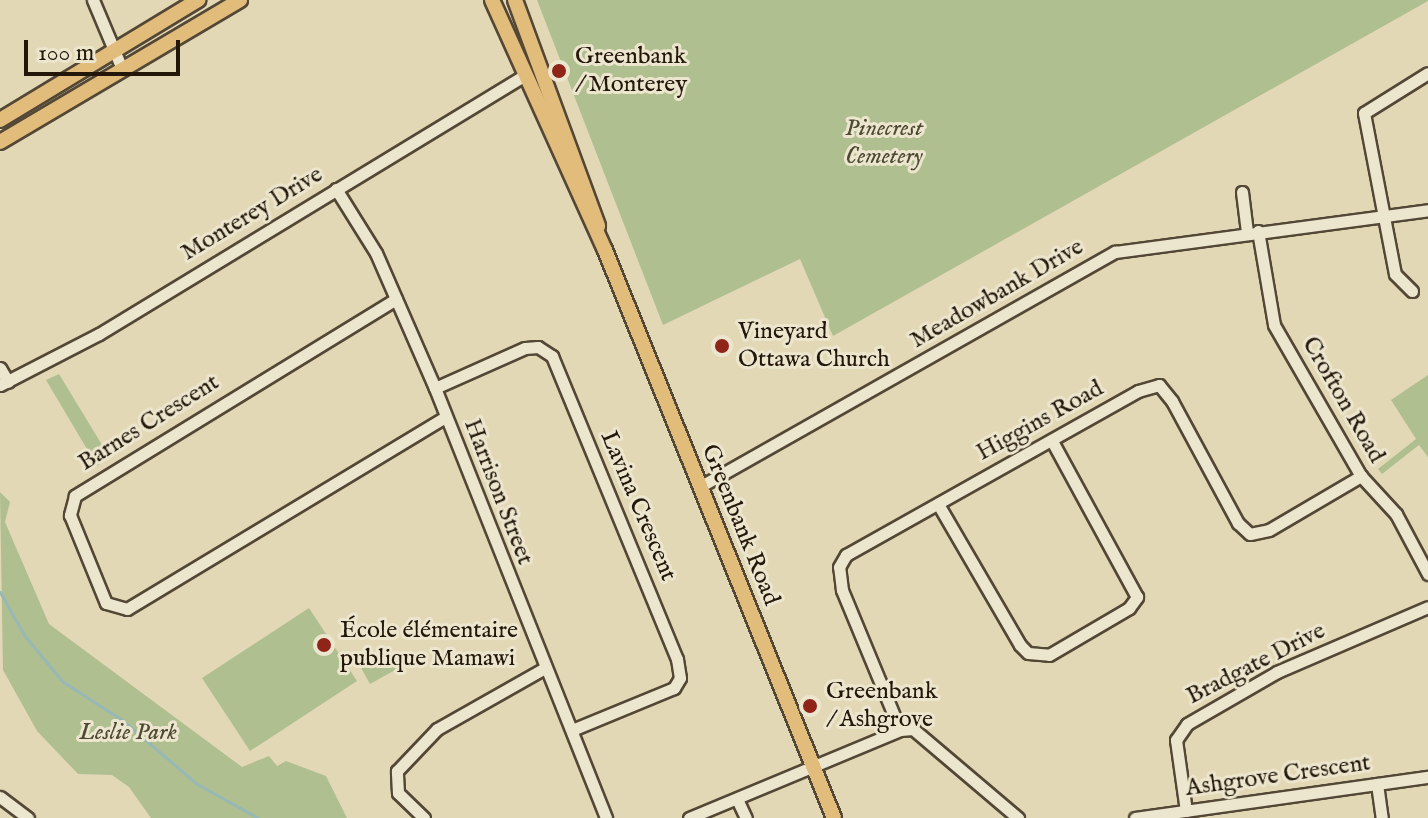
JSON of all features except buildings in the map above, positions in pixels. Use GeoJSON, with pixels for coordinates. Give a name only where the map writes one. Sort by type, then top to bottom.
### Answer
{"type":"FeatureCollection","features":[{"type":"Feature","properties":{"kind":"main road"},"geometry":{"type":"LineString","coordinates":[[0,120],[198,0]]}},
{"type":"Feature","properties":{"kind":"main road"},"geometry":{"type":"LineString","coordinates":[[0,142],[240,0]]}},
{"type":"Feature","properties":{"kind":"main road","name":"Greenbank Road"},"geometry":{"type":"LineString","coordinates":[[492,0],[605,250],[834,818]]}},
{"type":"Feature","properties":{"kind":"main road","name":"Greenbank Road"},"geometry":{"type":"LineString","coordinates":[[515,0],[578,163],[605,250]]}},
{"type":"Feature","properties":{"kind":"street"},"geometry":{"type":"LineString","coordinates":[[93,0],[122,69]]}},
{"type":"Feature","properties":{"kind":"street"},"geometry":{"type":"LineString","coordinates":[[1412,291],[1395,274],[1387,215],[1364,113],[1428,73]]}},
{"type":"Feature","properties":{"kind":"street","name":"Monterey Drive"},"geometry":{"type":"LineString","coordinates":[[4,384],[99,334],[524,76]]}},
{"type":"Feature","properties":{"kind":"street","name":"Harrison Street"},"geometry":{"type":"LineString","coordinates":[[336,189],[376,253],[435,388],[606,818]]}},
{"type":"Feature","properties":{"kind":"street"},"geometry":{"type":"LineString","coordinates":[[1242,192],[1252,232]]}},
{"type":"Feature","properties":{"kind":"street","name":"Meadowbank Drive"},"geometry":{"type":"LineString","coordinates":[[701,486],[1115,252],[1428,210]]}},
{"type":"Feature","properties":{"kind":"street","name":"Crofton Road"},"geometry":{"type":"LineString","coordinates":[[1252,232],[1274,325],[1361,476],[1396,514],[1428,574]]}},
{"type":"Feature","properties":{"kind":"street","name":"Barnes Crescent"},"geometry":{"type":"LineString","coordinates":[[396,299],[75,496],[70,515],[106,603],[127,609],[445,417]]}},
{"type":"Feature","properties":{"kind":"street","name":"Lavina Crescent"},"geometry":{"type":"LineString","coordinates":[[435,388],[525,348],[538,347],[552,356],[677,659],[680,678],[674,688],[572,730]]}},
{"type":"Feature","properties":{"kind":"street"},"geometry":{"type":"LineString","coordinates":[[0,368],[4,384]]}},
{"type":"Feature","properties":{"kind":"street","name":"Higgins Road"},"geometry":{"type":"LineString","coordinates":[[900,730],[842,590],[839,567],[846,555],[1138,391],[1159,385],[1238,523],[1250,534],[1269,530],[1361,476]]}},
{"type":"Feature","properties":{"kind":"street"},"geometry":{"type":"LineString","coordinates":[[938,504],[1020,645],[1028,653],[1049,655],[1129,608],[1137,597],[1052,441]]}},
{"type":"Feature","properties":{"kind":"street","name":"Bradgate Drive"},"geometry":{"type":"LineString","coordinates":[[1186,811],[1176,740],[1187,724],[1277,672],[1428,607]]}},
{"type":"Feature","properties":{"kind":"street"},"geometry":{"type":"LineString","coordinates":[[424,818],[398,793],[397,771],[437,729],[545,668]]}},
{"type":"Feature","properties":{"kind":"street"},"geometry":{"type":"LineString","coordinates":[[689,818],[900,730],[922,734],[1014,817]]}},
{"type":"Feature","properties":{"kind":"street","name":"Ashgrove Crescent"},"geometry":{"type":"LineString","coordinates":[[1135,818],[1428,777]]}},
{"type":"Feature","properties":{"kind":"street"},"geometry":{"type":"LineString","coordinates":[[1377,784],[1382,818]]}},
{"type":"Feature","properties":{"kind":"street"},"geometry":{"type":"LineString","coordinates":[[0,797],[26,817]]}},
{"type":"Feature","properties":{"kind":"street"},"geometry":{"type":"LineString","coordinates":[[737,799],[746,818]]}},
{"type":"Feature","properties":{"kind":"street"},"geometry":{"type":"LineString","coordinates":[[1251,803],[1253,816]]}},
{"type":"Feature","properties":{"kind":"green space","name":"Pinecrest Cemetery"},"geometry":{"type":"Polygon","coordinates":[[[537,0],[1428,1],[833,336],[800,259],[663,325],[537,0]]]}},
{"type":"Feature","properties":{"kind":"green space"},"geometry":{"type":"Polygon","coordinates":[[[59,374],[110,458],[97,466],[46,380],[59,374]]]}},
{"type":"Feature","properties":{"kind":"green space"},"geometry":{"type":"Polygon","coordinates":[[[1428,375],[1428,457],[1419,445],[1382,474],[1378,469],[1416,439],[1391,400],[1428,375]]]}},
{"type":"Feature","properties":{"kind":"green space","name":"Leslie Park"},"geometry":{"type":"Polygon","coordinates":[[[0,492],[10,502],[5,522],[49,624],[242,767],[269,756],[277,766],[286,761],[326,776],[347,818],[151,818],[129,787],[112,775],[78,774],[37,731],[3,670],[0,492]]]}},
{"type":"Feature","properties":{"kind":"green space"},"geometry":{"type":"Polygon","coordinates":[[[309,608],[357,681],[250,751],[202,678],[309,608]]]}},
{"type":"Feature","properties":{"kind":"green space"},"geometry":{"type":"Polygon","coordinates":[[[387,652],[397,669],[370,684],[360,666],[374,653],[377,658],[387,652]]]}},
{"type":"Feature","properties":{"kind":"waterway"},"geometry":{"type":"LineString","coordinates":[[0,592],[24,635],[62,681],[122,720],[197,784],[258,818]]}},
{"type":"Feature","properties":{"kind":"place","name":"Greenbank / Monterey"},"geometry":{"type":"Point","coordinates":[559,71]}},
{"type":"Feature","properties":{"kind":"place","name":"Vineyard Ottawa Church"},"geometry":{"type":"Point","coordinates":[722,346]}},
{"type":"Feature","properties":{"kind":"place","name":"École élémentaire publique Mamawi"},"geometry":{"type":"Point","coordinates":[324,645]}},
{"type":"Feature","properties":{"kind":"place","name":"Greenbank / Ashgrove"},"geometry":{"type":"Point","coordinates":[810,706]}}]}
